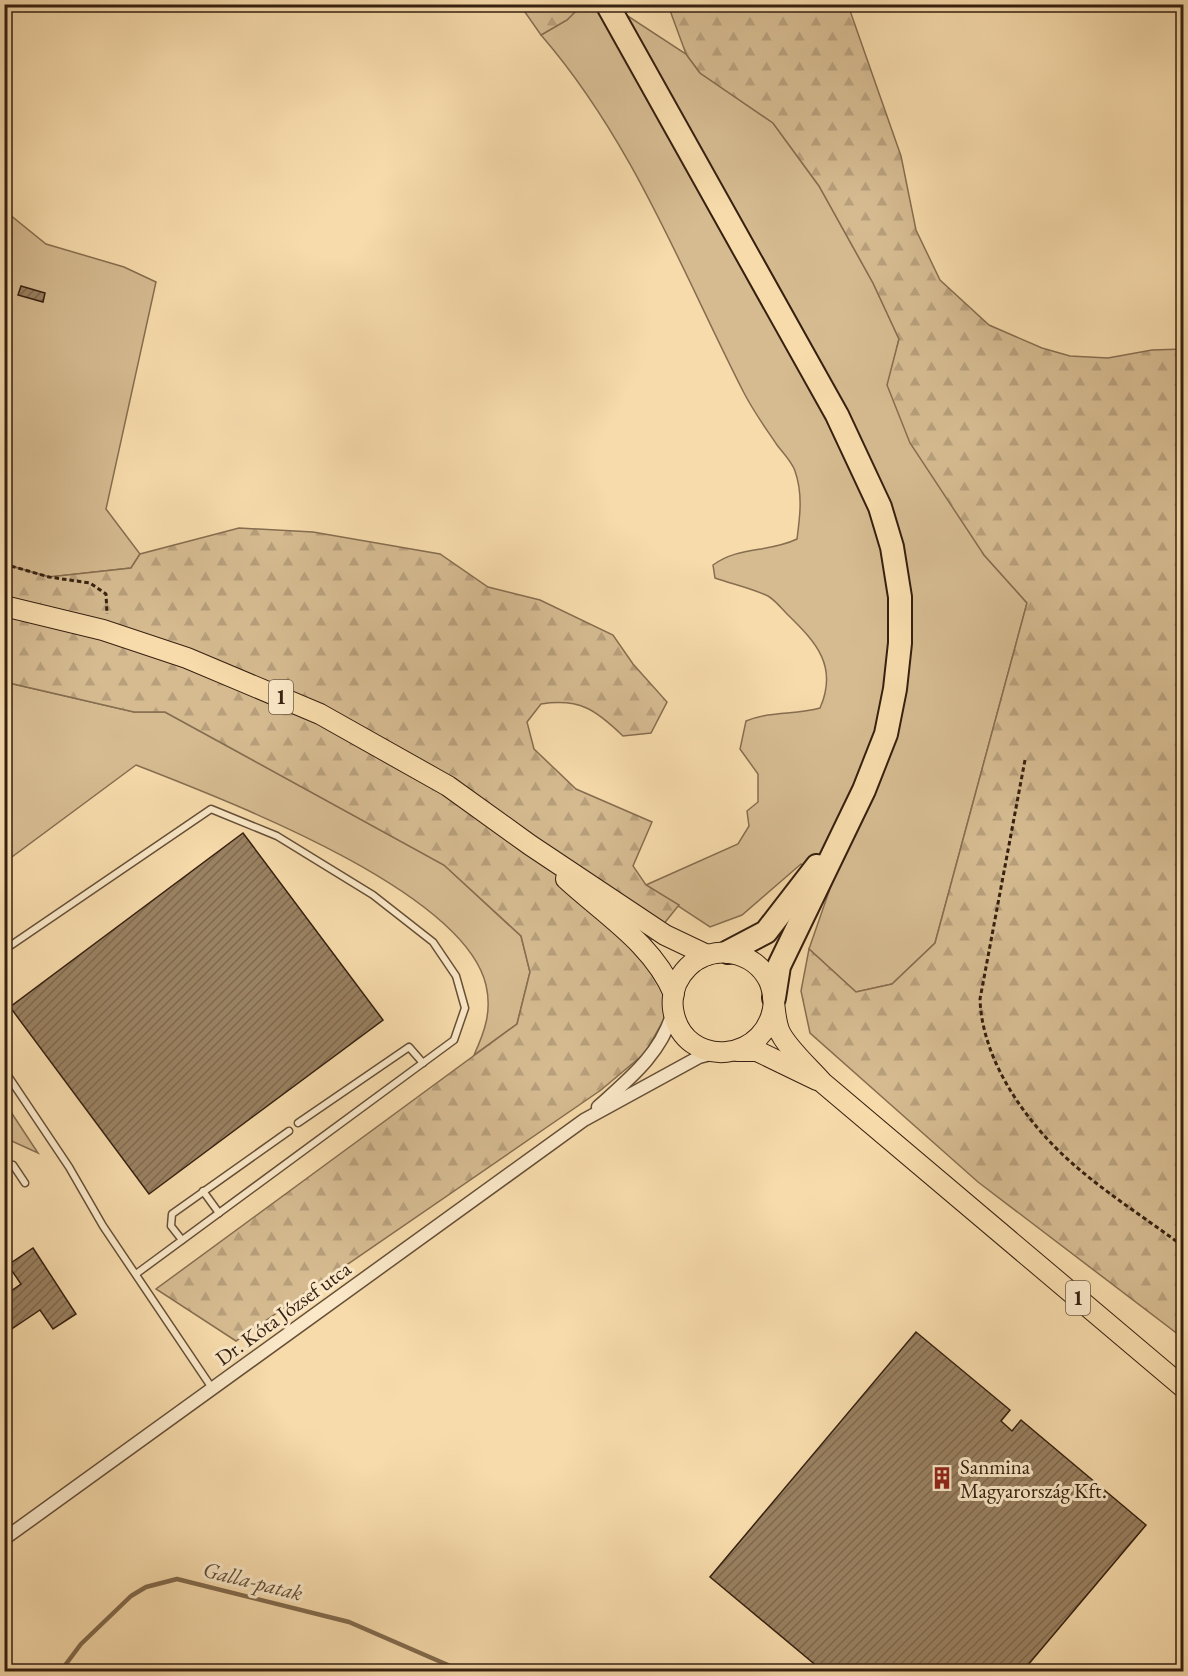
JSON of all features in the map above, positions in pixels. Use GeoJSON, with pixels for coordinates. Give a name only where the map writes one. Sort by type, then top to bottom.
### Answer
{"type":"FeatureCollection","features":[{"type":"Feature","properties":{"kind":"highway"},"geometry":{"type":"LineString","coordinates":[[607,4],[837,415],[880,507],[892,547],[900,597],[900,643],[895,689],[882,743],[864,790],[834,847],[779,966],[774,998]]}},
{"type":"Feature","properties":{"kind":"highway"},"geometry":{"type":"LineString","coordinates":[[717,953],[766,932],[811,872],[834,847]]}},
{"type":"Feature","properties":{"kind":"main road","name":"1"},"geometry":{"type":"LineString","coordinates":[[4,606],[103,630],[187,658],[320,714],[448,786],[530,845],[665,935],[717,953],[745,957],[759,967],[769,981],[779,1031],[823,1083],[1184,1388]]}},
{"type":"Feature","properties":{"kind":"main road","name":"1"},"geometry":{"type":"LineString","coordinates":[[530,845],[645,947],[664,971],[679,1027],[689,1039],[703,1048],[728,1052],[757,1051],[823,1083]]}},
{"type":"Feature","properties":{"kind":"main road"},"geometry":{"type":"LineString","coordinates":[[674,1003],[684,970],[717,953]]}},
{"type":"Feature","properties":{"kind":"main road"},"geometry":{"type":"LineString","coordinates":[[728,1052],[753,1043],[765,1031],[772,1016],[774,998]]}},
{"type":"Feature","properties":{"kind":"street"},"geometry":{"type":"LineString","coordinates":[[584,1120],[647,1062],[669,1028],[674,1003]]}},
{"type":"Feature","properties":{"kind":"street"},"geometry":{"type":"LineString","coordinates":[[584,1120],[699,1057],[728,1052]]}},
{"type":"Feature","properties":{"kind":"street","name":"Dr. Kóta József utca"},"geometry":{"type":"LineString","coordinates":[[4,1539],[584,1120]]}},
{"type":"Feature","properties":{"kind":"lane"},"geometry":{"type":"LineString","coordinates":[[4,950],[211,809],[277,836],[373,895],[433,942],[456,976],[465,1008],[454,1040],[136,1274]]}},
{"type":"Feature","properties":{"kind":"lane"},"geometry":{"type":"LineString","coordinates":[[298,1123],[409,1047],[423,1063]]}},
{"type":"Feature","properties":{"kind":"lane"},"geometry":{"type":"LineString","coordinates":[[4,1070],[212,1388]]}},
{"type":"Feature","properties":{"kind":"lane"},"geometry":{"type":"LineString","coordinates":[[182,1240],[171,1226],[172,1214],[289,1131]]}},
{"type":"Feature","properties":{"kind":"lane"},"geometry":{"type":"LineString","coordinates":[[13,1165],[25,1183]]}},
{"type":"Feature","properties":{"kind":"lane"},"geometry":{"type":"LineString","coordinates":[[203,1191],[219,1213]]}},
{"type":"Feature","properties":{"kind":"path"},"geometry":{"type":"LineString","coordinates":[[4,564],[49,577],[90,583],[106,594],[109,608],[103,630]]}},
{"type":"Feature","properties":{"kind":"path"},"geometry":{"type":"LineString","coordinates":[[1025,760],[980,999],[981,1014],[988,1040],[1012,1093],[1047,1139],[1073,1164],[1184,1247]]}},
{"type":"Feature","properties":{"kind":"green space"},"geometry":{"type":"Polygon","coordinates":[[[520,5],[582,5],[567,20],[541,35],[520,5]]]}},
{"type":"Feature","properties":{"kind":"green space"},"geometry":{"type":"Polygon","coordinates":[[[582,5],[611,5],[686,54],[700,73],[773,123],[819,186],[873,283],[899,339],[888,385],[984,555],[1027,603],[935,943],[892,984],[856,992],[809,949],[834,877],[801,864],[742,915],[710,927],[646,885],[738,844],[749,826],[747,811],[758,802],[758,774],[740,749],[746,721],[764,716],[820,708],[827,680],[822,657],[816,646],[773,600],[755,591],[715,578],[713,565],[723,559],[797,539],[800,505],[798,480],[792,464],[759,419],[747,398],[629,162],[573,75],[541,35],[567,20],[582,5]]]}},
{"type":"Feature","properties":{"kind":"green space"},"geometry":{"type":"Polygon","coordinates":[[[668,5],[848,5],[901,156],[916,230],[940,280],[989,325],[1042,348],[1070,356],[1108,358],[1152,350],[1183,349],[1183,1338],[978,1182],[810,1033],[801,991],[809,949],[856,992],[892,984],[935,943],[1027,603],[984,555],[910,443],[887,385],[899,339],[873,283],[819,186],[773,123],[700,73],[686,54],[668,5]]]}},
{"type":"Feature","properties":{"kind":"green space"},"geometry":{"type":"Polygon","coordinates":[[[4,210],[46,244],[124,267],[156,282],[106,509],[140,554],[131,568],[49,577],[5,564],[4,210]]]}},
{"type":"Feature","properties":{"kind":"green space"},"geometry":{"type":"Polygon","coordinates":[[[239,528],[313,532],[440,554],[488,587],[540,600],[613,635],[633,664],[667,702],[651,733],[623,736],[595,713],[566,703],[541,704],[527,722],[534,749],[576,789],[652,822],[633,866],[646,885],[679,905],[646,946],[663,968],[668,1012],[645,1053],[601,1090],[236,1341],[156,1289],[517,1024],[530,972],[521,936],[444,865],[165,712],[134,712],[5,682],[4,564],[49,577],[131,568],[140,554],[239,528]]]}},
{"type":"Feature","properties":{"kind":"green space"},"geometry":{"type":"Polygon","coordinates":[[[4,682],[134,712],[165,712],[444,865],[521,936],[530,972],[517,1024],[474,1055],[488,1012],[486,985],[468,949],[434,915],[388,882],[335,852],[224,800],[136,765],[5,862],[4,682]]]}},
{"type":"Feature","properties":{"kind":"green space"},"geometry":{"type":"Polygon","coordinates":[[[5,1103],[38,1153],[5,1138],[5,1103]]]}},
{"type":"Feature","properties":{"kind":"building"},"geometry":{"type":"Polygon","coordinates":[[[21,286],[45,293],[43,302],[18,295],[21,286]]]}},
{"type":"Feature","properties":{"kind":"building"},"geometry":{"type":"Polygon","coordinates":[[[243,833],[383,1020],[149,1194],[10,1007],[243,833]]]}},
{"type":"Feature","properties":{"kind":"building"},"geometry":{"type":"Polygon","coordinates":[[[33,1248],[76,1314],[53,1329],[40,1310],[4,1334],[4,1296],[21,1284],[8,1265],[33,1248]]]}},
{"type":"Feature","properties":{"kind":"building","name":"Sanmina Magyarország Kft."},"geometry":{"type":"Polygon","coordinates":[[[916,1332],[1010,1410],[1001,1421],[1012,1431],[1021,1420],[1146,1525],[1022,1672],[824,1672],[710,1577],[916,1332]]]}},
{"type":"Feature","properties":{"kind":"waterway","name":"Galla-patak"},"geometry":{"type":"LineString","coordinates":[[60,1672],[81,1644],[131,1596],[146,1587],[177,1579],[349,1622],[464,1672]]}},
{"type":"Feature","properties":{"kind":"place","name":"Sanmina Magyarország Kft."},"geometry":{"type":"Point","coordinates":[942,1478]}}]}
